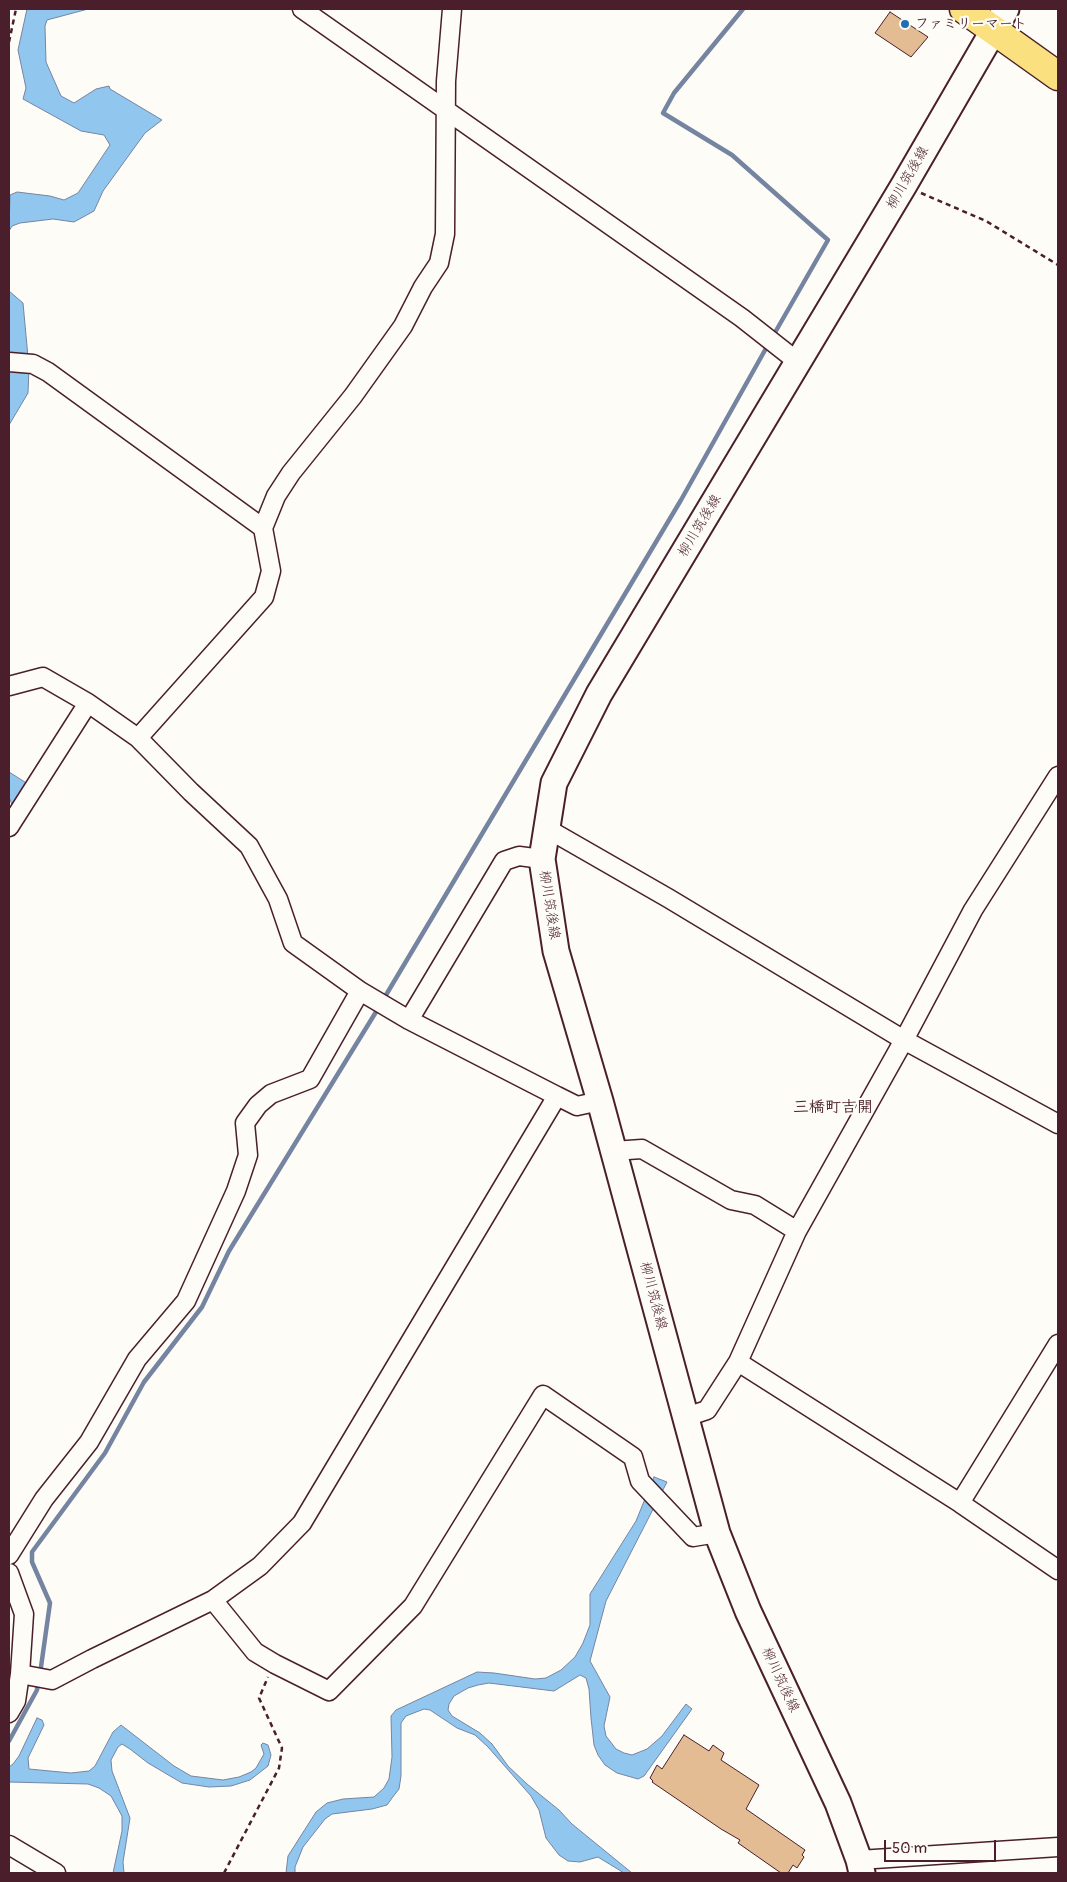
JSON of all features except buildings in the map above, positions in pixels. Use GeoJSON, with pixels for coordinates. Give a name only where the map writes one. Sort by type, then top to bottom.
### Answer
{"type":"FeatureCollection","features":[{"type":"Feature","properties":{"kind":"main road"},"geometry":{"type":"LineString","coordinates":[[964,9],[1000,20],[1058,76]]}},
{"type":"Feature","properties":{"kind":"main road","name":"柳川筑後線"},"geometry":{"type":"LineString","coordinates":[[861,1867],[838,1803],[748,1611],[717,1533],[600,1101],[556,951],[542,859],[554,783],[599,694],[904,185],[1000,20]]}},
{"type":"Feature","properties":{"kind":"street"},"geometry":{"type":"LineString","coordinates":[[302,9],[742,318],[798,362]]}},
{"type":"Feature","properties":{"kind":"street"},"geometry":{"type":"LineString","coordinates":[[138,738],[264,597],[271,571],[263,528],[276,496],[291,473],[353,396],[403,326],[439,263],[445,234],[446,81],[452,9]]}},
{"type":"Feature","properties":{"kind":"street"},"geometry":{"type":"LineString","coordinates":[[9,362],[33,364],[48,372],[263,528]]}},
{"type":"Feature","properties":{"kind":"street"},"geometry":{"type":"LineString","coordinates":[[9,686],[43,677],[88,703],[138,738],[191,792],[249,846],[278,899],[293,944],[360,992],[409,1020],[577,1106],[600,1101]]}},
{"type":"Feature","properties":{"kind":"street"},"geometry":{"type":"LineString","coordinates":[[9,827],[88,703]]}},
{"type":"Feature","properties":{"kind":"street"},"geometry":{"type":"LineString","coordinates":[[686,1418],[706,1410],[738,1362],[797,1231],[904,1040],[973,910],[1058,776]]}},
{"type":"Feature","properties":{"kind":"street"},"geometry":{"type":"LineString","coordinates":[[546,828],[668,898],[904,1040],[1058,1124]]}},
{"type":"Feature","properties":{"kind":"street"},"geometry":{"type":"LineString","coordinates":[[409,1020],[504,861],[519,856],[542,859]]}},
{"type":"Feature","properties":{"kind":"street"},"geometry":{"type":"LineString","coordinates":[[9,1555],[44,1499],[89,1442],[137,1359],[186,1301],[236,1191],[248,1155],[246,1123],[258,1105],[270,1094],[310,1079],[360,992]]}},
{"type":"Feature","properties":{"kind":"street"},"geometry":{"type":"LineString","coordinates":[[20,1674],[52,1680],[92,1658],[213,1600],[260,1566],[302,1523],[557,1096]]}},
{"type":"Feature","properties":{"kind":"street"},"geometry":{"type":"LineString","coordinates":[[613,1151],[642,1149],[731,1200],[755,1205],[797,1231]]}},
{"type":"Feature","properties":{"kind":"street"},"geometry":{"type":"LineString","coordinates":[[960,1504],[1058,1344]]}},
{"type":"Feature","properties":{"kind":"street"},"geometry":{"type":"LineString","coordinates":[[738,1362],[960,1504],[1058,1570]]}},
{"type":"Feature","properties":{"kind":"street"},"geometry":{"type":"LineString","coordinates":[[213,1600],[255,1652],[329,1691],[413,1606],[543,1395],[633,1458],[640,1482],[693,1537],[717,1533]]}},
{"type":"Feature","properties":{"kind":"street"},"geometry":{"type":"LineString","coordinates":[[9,1572],[24,1614],[20,1674],[16,1701],[9,1713]]}},
{"type":"Feature","properties":{"kind":"street"},"geometry":{"type":"LineString","coordinates":[[9,1845],[56,1873]]}},
{"type":"Feature","properties":{"kind":"street"},"geometry":{"type":"LineString","coordinates":[[861,1867],[1058,1847]]}},
{"type":"Feature","properties":{"kind":"path"},"geometry":{"type":"LineString","coordinates":[[9,42],[16,9]]}},
{"type":"Feature","properties":{"kind":"path"},"geometry":{"type":"LineString","coordinates":[[904,185],[986,221],[1058,265]]}},
{"type":"Feature","properties":{"kind":"path"},"geometry":{"type":"LineString","coordinates":[[224,1873],[279,1768],[282,1748],[259,1698],[275,1664]]}},
{"type":"Feature","properties":{"kind":"water"},"geometry":{"type":"Polygon","coordinates":[[[27,9],[88,9],[47,20],[45,26],[46,62],[61,96],[74,103],[96,89],[109,86],[110,89],[162,120],[145,133],[103,191],[94,211],[74,222],[53,219],[20,223],[12,226],[9,231],[10,195],[17,192],[50,196],[64,200],[78,193],[110,145],[104,135],[81,131],[23,99],[26,88],[18,50],[27,9]]]}},
{"type":"Feature","properties":{"kind":"water"},"geometry":{"type":"Polygon","coordinates":[[[9,291],[23,303],[29,368],[28,393],[9,425],[9,291]]]}},
{"type":"Feature","properties":{"kind":"water"},"geometry":{"type":"Polygon","coordinates":[[[9,772],[28,784],[14,810],[9,797],[9,772]]]}},
{"type":"Feature","properties":{"kind":"water"},"geometry":{"type":"Polygon","coordinates":[[[654,1477],[667,1482],[606,1601],[590,1661],[610,1697],[604,1726],[606,1736],[616,1749],[624,1753],[632,1755],[647,1749],[662,1736],[686,1704],[692,1709],[644,1776],[638,1779],[617,1773],[605,1765],[598,1755],[594,1745],[589,1689],[586,1678],[580,1675],[554,1691],[489,1683],[478,1685],[454,1696],[448,1710],[452,1716],[480,1733],[492,1744],[508,1766],[527,1784],[632,1873],[624,1873],[598,1857],[580,1862],[568,1861],[559,1855],[546,1838],[539,1810],[531,1796],[488,1747],[475,1735],[457,1728],[430,1710],[424,1709],[406,1716],[401,1723],[401,1776],[399,1789],[387,1805],[372,1809],[332,1814],[325,1819],[303,1847],[295,1867],[295,1873],[286,1873],[288,1856],[316,1812],[327,1803],[343,1799],[374,1797],[384,1788],[389,1779],[392,1757],[391,1716],[396,1710],[477,1672],[535,1679],[546,1678],[561,1670],[575,1657],[590,1625],[590,1594],[636,1521],[654,1477]]]}},
{"type":"Feature","properties":{"kind":"water"},"geometry":{"type":"Polygon","coordinates":[[[37,1718],[42,1720],[44,1725],[28,1758],[29,1769],[71,1773],[89,1771],[95,1766],[113,1732],[121,1725],[174,1766],[191,1776],[223,1780],[239,1777],[251,1772],[256,1768],[264,1754],[261,1745],[263,1743],[268,1745],[271,1755],[268,1766],[250,1780],[231,1786],[209,1787],[182,1783],[148,1763],[122,1744],[118,1747],[111,1760],[112,1771],[130,1818],[123,1862],[124,1873],[113,1873],[122,1831],[122,1816],[111,1796],[99,1788],[88,1784],[9,1782],[9,1767],[19,1756],[37,1718]]]}},
{"type":"Feature","properties":{"kind":"waterway"},"geometry":{"type":"LineString","coordinates":[[743,9],[674,93],[663,113],[732,155],[828,240],[773,336]]}},
{"type":"Feature","properties":{"kind":"waterway"},"geometry":{"type":"LineString","coordinates":[[383,1000],[681,500],[769,343]]}},
{"type":"Feature","properties":{"kind":"waterway"},"geometry":{"type":"LineString","coordinates":[[40,1674],[50,1603],[32,1562],[32,1552],[105,1453],[144,1382],[202,1307],[229,1251],[379,1007]]}},
{"type":"Feature","properties":{"kind":"waterway"},"geometry":{"type":"LineString","coordinates":[[9,1741],[37,1690],[38,1682]]}},
{"type":"Feature","properties":{"kind":"place","name":"ファミリーマート"},"geometry":{"type":"Point","coordinates":[905,24]}},
{"type":"Feature","properties":{"kind":"district","name":"三橋町吉開"},"geometry":{"type":"Point","coordinates":[833,1108]}}]}
